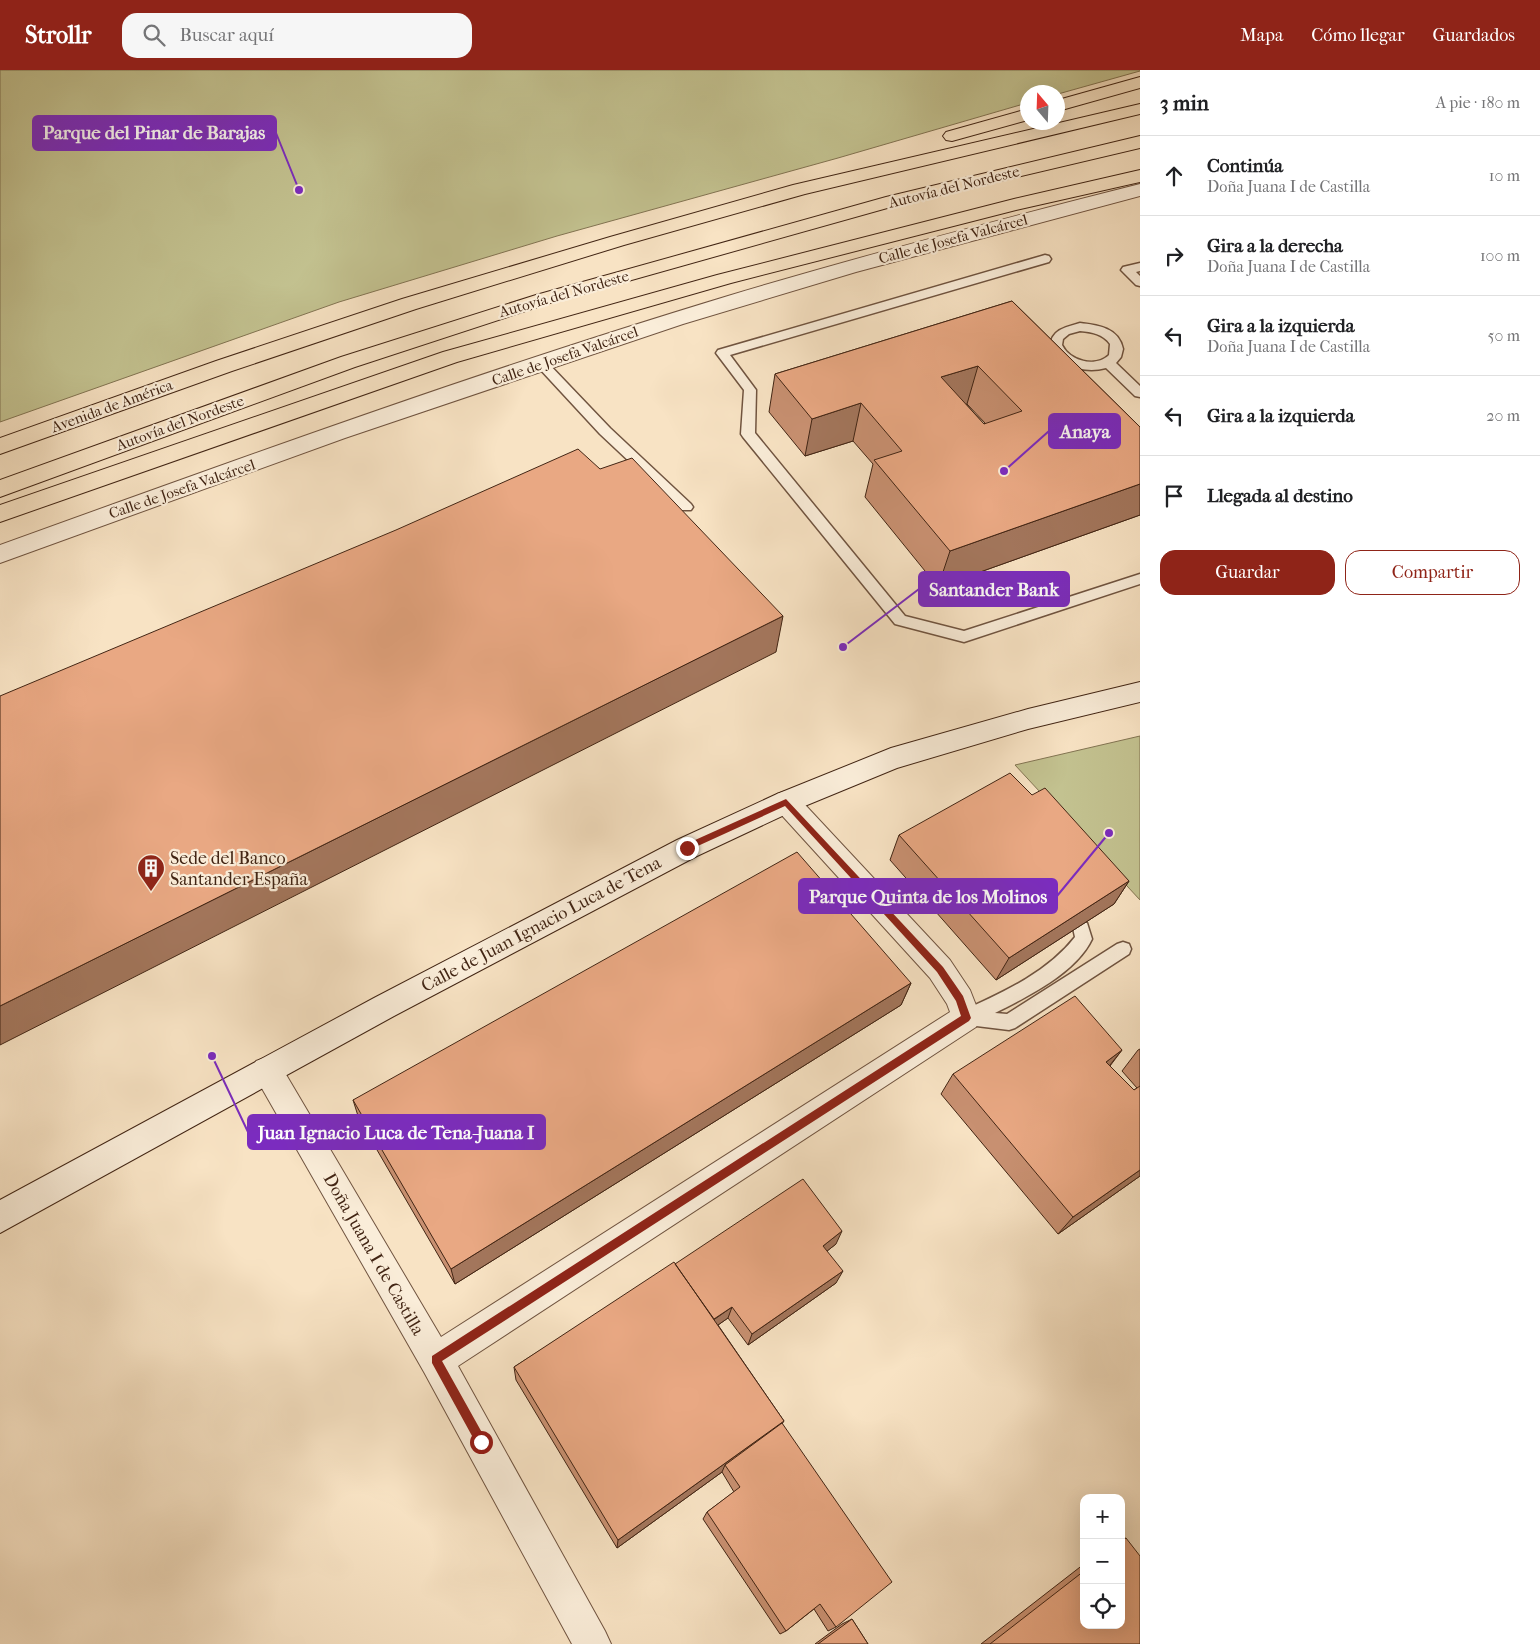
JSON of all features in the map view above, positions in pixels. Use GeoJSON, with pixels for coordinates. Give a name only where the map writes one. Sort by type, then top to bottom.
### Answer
{"type":"FeatureCollection","features":[{"type":"Feature","properties":{"kind":"highway"},"geometry":{"type":"LineString","coordinates":[[1065,104],[1140,82]]}},
{"type":"Feature","properties":{"kind":"highway","name":"Autovía del Nordeste"},"geometry":{"type":"LineString","coordinates":[[224,366],[409,304],[617,241],[800,189],[1140,110]]}},
{"type":"Feature","properties":{"kind":"highway"},"geometry":{"type":"LineString","coordinates":[[800,189],[870,159],[1020,116]]}},
{"type":"Feature","properties":{"kind":"highway","name":"Autovía del Nordeste"},"geometry":{"type":"LineString","coordinates":[[0,488],[348,362],[543,299],[893,201],[1140,142]]}},
{"type":"Feature","properties":{"kind":"highway"},"geometry":{"type":"LineString","coordinates":[[0,514],[450,357],[724,279],[1014,205],[1140,176]]}},
{"type":"Feature","properties":{"kind":"highway","name":"Avenida de América"},"geometry":{"type":"LineString","coordinates":[[0,446],[224,366]]}},
{"type":"Feature","properties":{"kind":"street","name":"Calle de Josefa Valcárcel"},"geometry":{"type":"LineString","coordinates":[[0,554],[365,424],[678,318],[937,242],[1140,190]]}},
{"type":"Feature","properties":{"kind":"street","name":"Calle de Juan Ignacio Luca de Tena"},"geometry":{"type":"LineString","coordinates":[[0,1217],[266,1071],[678,852],[786,802],[891,759],[1028,719],[1140,692]]}},
{"type":"Feature","properties":{"kind":"street"},"geometry":{"type":"LineString","coordinates":[[436,1360],[966,1018],[960,999],[940,969],[786,802]]}},
{"type":"Feature","properties":{"kind":"street","name":"Doña Juana I de Castilla"},"geometry":{"type":"LineString","coordinates":[[266,1071],[436,1360],[592,1644]]}},
{"type":"Feature","properties":{"kind":"lane"},"geometry":{"type":"LineString","coordinates":[[1045,259],[722,354],[750,390],[748,434],[900,620],[964,637],[1140,579]]}},
{"type":"Feature","properties":{"kind":"lane"},"geometry":{"type":"LineString","coordinates":[[1140,266],[1127,270],[1140,282]]}},
{"type":"Feature","properties":{"kind":"lane"},"geometry":{"type":"LineString","coordinates":[[1080,327],[1100,330],[1108,335],[1118,347],[1115,359],[1109,363],[1090,366],[1069,361],[1057,349],[1055,342],[1057,336],[1062,331],[1080,327]]}},
{"type":"Feature","properties":{"kind":"lane"},"geometry":{"type":"LineString","coordinates":[[1109,363],[1140,393]]}},
{"type":"Feature","properties":{"kind":"lane"},"geometry":{"type":"LineString","coordinates":[[542,364],[605,431],[686,507]]}},
{"type":"Feature","properties":{"kind":"lane"},"geometry":{"type":"LineString","coordinates":[[966,1018],[1003,1001],[1062,963],[1077,951],[1084,939],[1081,928]]}},
{"type":"Feature","properties":{"kind":"lane"},"geometry":{"type":"LineString","coordinates":[[966,1018],[1008,1022],[1123,950]]}},
{"type":"Feature","properties":{"kind":"shaded area"},"geometry":{"type":"Polygon","coordinates":[[[0,70],[1140,70],[1065,92],[1065,85],[1020,85],[1020,105],[557,236],[339,302],[0,422],[0,70]]]}},
{"type":"Feature","properties":{"kind":"shaded area"},"geometry":{"type":"Polygon","coordinates":[[[1140,736],[1140,900],[1015,765],[1140,736]]]}},
{"type":"Feature","properties":{"kind":"building"},"geometry":{"type":"Polygon","coordinates":[[[1012,301],[1140,427],[1140,484],[950,551],[874,460],[902,451],[861,403],[812,419],[775,374],[1012,301]],[[978,366],[941,377],[984,424],[1022,411],[978,366]]]}},
{"type":"Feature","properties":{"kind":"building","name":"Sede del Banco Santander España"},"geometry":{"type":"Polygon","coordinates":[[[578,449],[600,469],[632,458],[783,616],[0,1006],[0,696],[396,530],[578,449]]]}},
{"type":"Feature","properties":{"kind":"building"},"geometry":{"type":"Polygon","coordinates":[[[1010,773],[1032,795],[1045,788],[1129,881],[1009,958],[899,835],[1010,773]]]}},
{"type":"Feature","properties":{"kind":"building"},"geometry":{"type":"Polygon","coordinates":[[[797,852],[911,983],[451,1269],[353,1100],[797,852]]]}},
{"type":"Feature","properties":{"kind":"building"},"geometry":{"type":"Polygon","coordinates":[[[1075,996],[1122,1050],[1106,1062],[1134,1090],[1140,1086],[1140,1170],[1073,1217],[953,1074],[1075,996]]]}},
{"type":"Feature","properties":{"kind":"building"},"geometry":{"type":"Polygon","coordinates":[[[803,1179],[842,1231],[823,1246],[843,1271],[752,1334],[732,1307],[714,1319],[675,1264],[803,1179]]]}},
{"type":"Feature","properties":{"kind":"building"},"geometry":{"type":"Polygon","coordinates":[[[674,1262],[784,1421],[618,1540],[514,1367],[674,1262]]]}},
{"type":"Feature","properties":{"kind":"building"},"geometry":{"type":"Polygon","coordinates":[[[782,1423],[892,1582],[836,1627],[820,1604],[786,1631],[707,1512],[740,1487],[725,1465],[782,1423]]]}},
{"type":"Feature","properties":{"kind":"building"},"geometry":{"type":"Polygon","coordinates":[[[1125,1539],[1140,1556],[1140,1644],[990,1644],[1080,1574],[1080,1629],[1125,1629],[1125,1539]]]}},
{"type":"Feature","properties":{"kind":"building"},"geometry":{"type":"Polygon","coordinates":[[[852,1619],[868,1644],[818,1644],[852,1619]]]}},
{"type":"Feature","properties":{"kind":"place","name":"Parque del Pinar de Barajas"},"geometry":{"type":"Point","coordinates":[299,190]}},
{"type":"Feature","properties":{"kind":"place","name":"Anaya"},"geometry":{"type":"Point","coordinates":[1004,471]}},
{"type":"Feature","properties":{"kind":"place","name":"Santander Bank"},"geometry":{"type":"Point","coordinates":[843,647]}},
{"type":"Feature","properties":{"kind":"place","name":"Parque Quinta de los Molinos"},"geometry":{"type":"Point","coordinates":[1109,833]}},
{"type":"Feature","properties":{"kind":"place","name":"Sede del Banco Santander España"},"geometry":{"type":"Point","coordinates":[151,892]}},
{"type":"Feature","properties":{"kind":"place","name":"Juan Ignacio Luca de Tena-Juana I"},"geometry":{"type":"Point","coordinates":[212,1056]}},
{"type":"Feature","properties":{"kind":"route"},"geometry":{"type":"LineString","coordinates":[[481,1442],[436,1360],[966,1018],[960,999],[940,969],[786,802],[687,848]]}}]}
